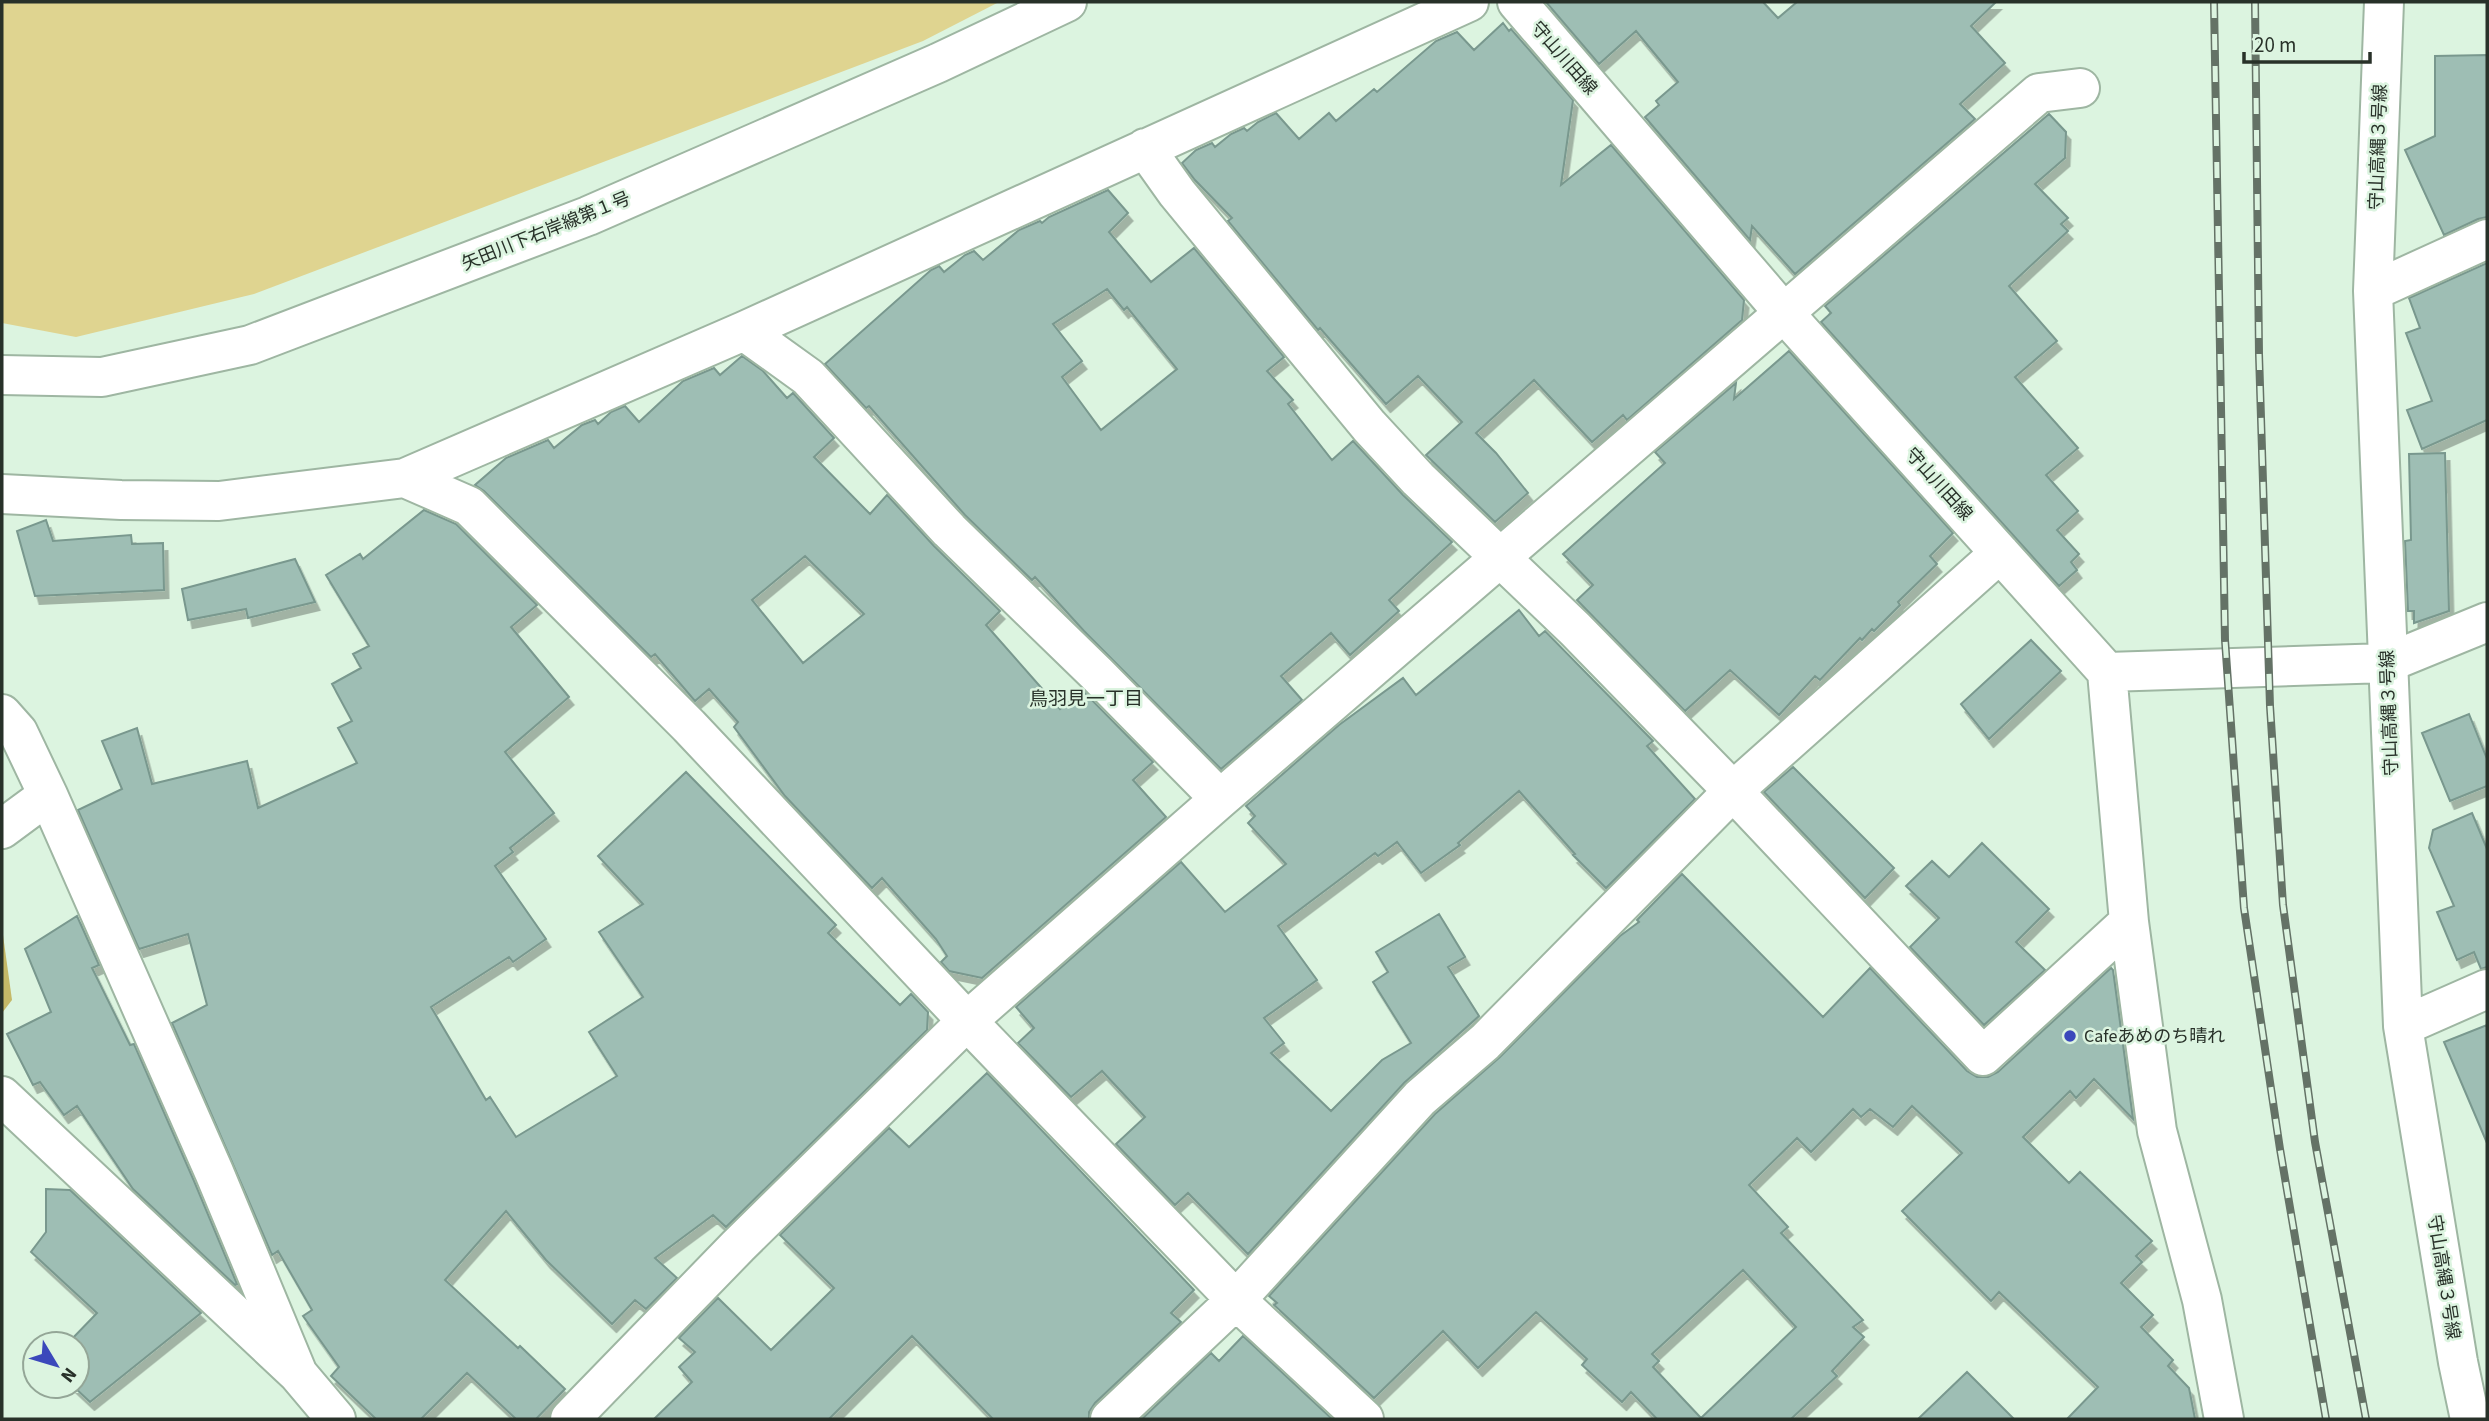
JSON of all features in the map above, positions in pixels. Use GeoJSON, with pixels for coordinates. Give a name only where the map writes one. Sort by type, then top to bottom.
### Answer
{"type":"FeatureCollection","features":[{"type":"Feature","properties":{"kind":"street","name":"矢田川下右岸線第１号"},"geometry":{"type":"LineString","coordinates":[[2,375],[102,377],[250,345],[588,216],[938,63],[1067,2]]}},
{"type":"Feature","properties":{"kind":"street"},"geometry":{"type":"LineString","coordinates":[[2,494],[121,500],[219,501],[405,478],[744,331],[1469,2]]}},
{"type":"Feature","properties":{"kind":"street","name":"守山川田線"},"geometry":{"type":"LineString","coordinates":[[1517,2],[1783,312],[2107,672]]}},
{"type":"Feature","properties":{"kind":"street","name":"守山高縄３号線"},"geometry":{"type":"LineString","coordinates":[[2384,2],[2373,291],[2403,1026],[2473,1356],[2470,1419]]}},
{"type":"Feature","properties":{"kind":"street"},"geometry":{"type":"LineString","coordinates":[[570,1419],[737,1246],[967,1021],[1220,799],[2039,93],[2081,88]]}},
{"type":"Feature","properties":{"kind":"street"},"geometry":{"type":"LineString","coordinates":[[1145,148],[1177,193],[1369,426],[1418,479],[1575,628],[1983,1056],[2129,922]]}},
{"type":"Feature","properties":{"kind":"street"},"geometry":{"type":"LineString","coordinates":[[2373,291],[2487,239]]}},
{"type":"Feature","properties":{"kind":"street"},"geometry":{"type":"LineString","coordinates":[[744,331],[808,377],[949,530],[1220,799]]}},
{"type":"Feature","properties":{"kind":"street"},"geometry":{"type":"LineString","coordinates":[[405,478],[469,506],[689,726],[967,1021],[1236,1300],[1364,1419]]}},
{"type":"Feature","properties":{"kind":"street"},"geometry":{"type":"LineString","coordinates":[[1110,1419],[1236,1300],[1420,1098],[1485,1042],[1733,791],[2000,552]]}},
{"type":"Feature","properties":{"kind":"street"},"geometry":{"type":"LineString","coordinates":[[2224,1419],[2202,1300],[2157,1131],[2129,922],[2107,672],[2387,663],[2487,622]]}},
{"type":"Feature","properties":{"kind":"street"},"geometry":{"type":"LineString","coordinates":[[2,715],[18,732],[48,794],[214,1172],[298,1374]]}},
{"type":"Feature","properties":{"kind":"street"},"geometry":{"type":"LineString","coordinates":[[2,829],[48,794]]}},
{"type":"Feature","properties":{"kind":"street"},"geometry":{"type":"LineString","coordinates":[[2403,1026],[2487,989]]}},
{"type":"Feature","properties":{"kind":"street"},"geometry":{"type":"LineString","coordinates":[[2,1096],[298,1374],[333,1418]]}},
{"type":"Feature","properties":{"kind":"shaded area"},"geometry":{"type":"Polygon","coordinates":[[[2,2],[999,2],[923,41],[254,294],[76,337],[2,323],[2,2]]]}},
{"type":"Feature","properties":{"kind":"shaded area"},"geometry":{"type":"Polygon","coordinates":[[[2,928],[12,1000],[2,1013],[2,928]]]}},
{"type":"Feature","properties":{"kind":"building"},"geometry":{"type":"Polygon","coordinates":[[[1546,2],[1763,2],[1778,18],[1797,2],[1996,2],[1971,26],[2005,63],[1960,104],[1975,119],[1795,274],[1752,226],[1750,240],[1645,117],[1659,105],[1656,101],[1678,82],[1636,31],[1599,64],[1546,2]]]}},
{"type":"Feature","properties":{"kind":"building"},"geometry":{"type":"Polygon","coordinates":[[[1503,23],[1573,100],[1561,185],[1611,145],[1744,300],[1742,320],[1627,420],[1623,415],[1592,442],[1534,380],[1476,433],[1528,493],[1495,522],[1426,455],[1462,422],[1418,376],[1386,404],[1320,328],[1318,330],[1228,221],[1232,218],[1182,163],[1196,150],[1212,143],[1215,147],[1231,134],[1244,128],[1247,131],[1276,113],[1299,139],[1329,113],[1336,121],[1374,89],[1377,92],[1436,41],[1457,32],[1474,50],[1503,23]]]}},
{"type":"Feature","properties":{"kind":"building"},"geometry":{"type":"Polygon","coordinates":[[[2487,55],[2487,217],[2444,235],[2405,150],[2435,136],[2435,56],[2487,55]]]}},
{"type":"Feature","properties":{"kind":"building"},"geometry":{"type":"Polygon","coordinates":[[[2049,114],[2066,132],[2065,158],[2035,184],[2068,218],[2061,224],[2068,231],[2009,286],[2057,341],[2015,377],[2078,448],[2046,475],[2078,511],[2057,530],[2079,554],[2071,562],[2077,570],[2059,586],[1821,322],[1831,313],[1825,306],[2049,114]]]}},
{"type":"Feature","properties":{"kind":"building"},"geometry":{"type":"Polygon","coordinates":[[[1108,190],[1128,213],[1109,232],[1151,282],[1194,248],[1284,357],[1267,371],[1293,400],[1288,404],[1332,460],[1353,441],[1452,542],[1389,600],[1399,611],[1350,655],[1331,633],[1281,676],[1302,700],[1221,769],[1084,631],[1035,577],[1032,580],[965,515],[869,406],[866,408],[825,364],[931,270],[939,266],[944,272],[974,251],[983,260],[1019,230],[1040,221],[1042,223],[1049,217],[1108,190]],[[1107,289],[1053,324],[1082,361],[1062,377],[1101,430],[1177,369],[1127,307],[1124,310],[1107,289]]]}},
{"type":"Feature","properties":{"kind":"building"},"geometry":{"type":"Polygon","coordinates":[[[2487,263],[2487,420],[2422,449],[2407,410],[2432,401],[2406,333],[2420,328],[2409,298],[2487,263]]]}},
{"type":"Feature","properties":{"kind":"building"},"geometry":{"type":"Polygon","coordinates":[[[1789,351],[1953,533],[1930,556],[1937,564],[1898,602],[1900,605],[1874,631],[1872,629],[1862,640],[1860,638],[1820,680],[1815,676],[1779,715],[1730,670],[1685,711],[1577,600],[1593,585],[1563,554],[1665,463],[1655,452],[1736,383],[1734,399],[1789,351]]]}},
{"type":"Feature","properties":{"kind":"building"},"geometry":{"type":"Polygon","coordinates":[[[742,356],[763,371],[787,398],[793,393],[834,438],[814,457],[870,514],[887,495],[1000,611],[986,625],[1060,709],[1082,690],[1153,762],[1133,780],[1166,817],[982,978],[949,971],[941,962],[947,956],[936,939],[882,878],[872,888],[785,796],[734,727],[738,722],[709,689],[695,701],[655,654],[651,657],[475,485],[506,458],[548,440],[554,448],[582,425],[595,420],[598,424],[611,412],[625,406],[639,422],[683,381],[714,368],[720,375],[742,356]],[[805,556],[752,600],[803,663],[864,614],[805,556]]]}},
{"type":"Feature","properties":{"kind":"building"},"geometry":{"type":"Polygon","coordinates":[[[2445,453],[2449,611],[2414,623],[2414,611],[2408,611],[2405,541],[2411,540],[2409,454],[2445,453]]]}},
{"type":"Feature","properties":{"kind":"building"},"geometry":{"type":"Polygon","coordinates":[[[424,510],[456,524],[537,605],[511,627],[569,697],[505,752],[554,813],[510,848],[513,852],[495,866],[546,939],[513,962],[509,957],[431,1007],[486,1100],[490,1097],[516,1137],[617,1076],[589,1032],[643,997],[599,932],[643,904],[598,856],[686,772],[836,925],[828,933],[900,1005],[911,994],[928,1012],[927,1030],[726,1227],[713,1215],[655,1258],[677,1278],[646,1309],[635,1300],[612,1324],[546,1260],[506,1211],[445,1280],[565,1389],[536,1419],[516,1419],[467,1373],[421,1419],[376,1419],[331,1376],[339,1367],[303,1316],[312,1310],[278,1251],[272,1255],[172,1023],[207,1005],[188,934],[139,949],[78,810],[122,789],[102,741],[137,728],[152,784],[247,761],[258,808],[357,763],[338,728],[352,721],[332,684],[361,668],[353,654],[369,646],[326,575],[360,554],[363,559],[424,510]]]}},
{"type":"Feature","properties":{"kind":"building"},"geometry":{"type":"Polygon","coordinates":[[[46,520],[53,541],[131,535],[132,544],[163,543],[164,590],[35,596],[17,531],[46,520]]]}},
{"type":"Feature","properties":{"kind":"building"},"geometry":{"type":"Polygon","coordinates":[[[295,559],[315,602],[248,618],[246,609],[188,620],[182,589],[295,559]]]}},
{"type":"Feature","properties":{"kind":"building"},"geometry":{"type":"Polygon","coordinates":[[[1519,610],[1539,636],[1545,631],[1653,741],[1647,746],[1695,799],[1606,888],[1573,855],[1575,854],[1519,791],[1458,843],[1460,845],[1421,873],[1397,842],[1378,856],[1375,853],[1278,926],[1317,980],[1264,1018],[1284,1043],[1271,1053],[1331,1111],[1382,1060],[1411,1043],[1373,982],[1388,972],[1376,952],[1439,914],[1465,957],[1448,967],[1479,1016],[1404,1083],[1248,1254],[1188,1193],[1175,1205],[1116,1144],[1145,1117],[1102,1071],[1071,1097],[1018,1043],[1034,1028],[1016,1007],[1181,862],[1225,912],[1286,864],[1248,823],[1255,816],[1246,806],[1339,725],[1403,678],[1416,695],[1519,610]]]}},
{"type":"Feature","properties":{"kind":"building"},"geometry":{"type":"Polygon","coordinates":[[[2031,640],[2061,671],[1989,739],[1961,704],[2031,640]]]}},
{"type":"Feature","properties":{"kind":"building"},"geometry":{"type":"Polygon","coordinates":[[[2469,714],[2487,759],[2487,786],[2450,801],[2422,733],[2469,714]]]}},
{"type":"Feature","properties":{"kind":"building"},"geometry":{"type":"Polygon","coordinates":[[[1793,767],[1894,868],[1865,898],[1764,792],[1793,767]]]}},
{"type":"Feature","properties":{"kind":"building"},"geometry":{"type":"Polygon","coordinates":[[[2472,813],[2487,849],[2487,967],[2481,969],[2474,952],[2457,960],[2437,912],[2454,906],[2429,848],[2433,830],[2472,813]]]}},
{"type":"Feature","properties":{"kind":"building"},"geometry":{"type":"Polygon","coordinates":[[[1982,843],[2049,909],[2016,942],[2045,970],[1984,1025],[1910,947],[1939,918],[1906,886],[1932,861],[1949,877],[1982,843]]]}},
{"type":"Feature","properties":{"kind":"building"},"geometry":{"type":"Polygon","coordinates":[[[1682,874],[1823,1017],[1870,968],[1967,1071],[1977,1077],[1988,1077],[1998,1072],[2111,968],[2133,1119],[2094,1079],[2076,1098],[2070,1091],[2023,1137],[2069,1183],[2080,1172],[2152,1241],[2136,1256],[2142,1262],[2121,1283],[2153,1315],[2141,1327],[2173,1360],[2168,1366],[2189,1388],[2195,1419],[2067,1419],[2098,1387],[1999,1292],[1991,1301],[1902,1211],[1962,1153],[1912,1106],[1893,1127],[1870,1109],[1861,1117],[1853,1109],[1811,1152],[1797,1138],[1749,1185],[1788,1227],[1781,1233],[1863,1320],[1853,1327],[1864,1337],[1832,1371],[1837,1376],[1791,1419],[1657,1419],[1631,1392],[1622,1402],[1582,1365],[1587,1359],[1536,1312],[1478,1368],[1443,1331],[1374,1398],[1274,1305],[1277,1303],[1269,1296],[1435,1114],[1500,1057],[1620,936],[1639,922],[1637,920],[1682,874]],[[1743,1270],[1652,1354],[1659,1361],[1653,1367],[1701,1418],[1796,1327],[1743,1270]]]}},
{"type":"Feature","properties":{"kind":"building"},"geometry":{"type":"Polygon","coordinates":[[[77,916],[99,965],[92,968],[130,1045],[134,1044],[194,1181],[237,1284],[235,1285],[133,1189],[77,1106],[64,1115],[40,1082],[33,1085],[7,1034],[51,1012],[25,949],[77,916]]]}},
{"type":"Feature","properties":{"kind":"building"},"geometry":{"type":"Polygon","coordinates":[[[2487,1025],[2487,1143],[2444,1042],[2487,1025]]]}},
{"type":"Feature","properties":{"kind":"building"},"geometry":{"type":"Polygon","coordinates":[[[987,1073],[1194,1290],[1171,1313],[1181,1322],[1095,1403],[1089,1412],[1089,1419],[993,1419],[912,1336],[829,1419],[654,1419],[692,1382],[679,1367],[695,1352],[679,1338],[718,1298],[771,1350],[834,1288],[780,1235],[889,1128],[909,1147],[987,1073]]]}},
{"type":"Feature","properties":{"kind":"building"},"geometry":{"type":"Polygon","coordinates":[[[46,1189],[70,1190],[201,1313],[90,1402],[88,1400],[91,1400],[91,1330],[81,1330],[97,1313],[31,1252],[46,1232],[46,1189]]]}},
{"type":"Feature","properties":{"kind":"building"},"geometry":{"type":"Polygon","coordinates":[[[1243,1336],[1332,1419],[1142,1419],[1211,1353],[1219,1361],[1243,1336]]]}},
{"type":"Feature","properties":{"kind":"building"},"geometry":{"type":"Polygon","coordinates":[[[1967,1372],[2014,1419],[1918,1419],[1967,1372]]]}},
{"type":"Feature","properties":{"kind":"railway"},"geometry":{"type":"LineString","coordinates":[[2214,2],[2225,640],[2244,908],[2280,1149],[2326,1419]]}},
{"type":"Feature","properties":{"kind":"railway"},"geometry":{"type":"LineString","coordinates":[[2255,2],[2259,354],[2270,706],[2283,905],[2315,1142],[2366,1419]]}},
{"type":"Feature","properties":{"kind":"place","name":"Cafeあめのち晴れ"},"geometry":{"type":"Point","coordinates":[2070,1036]}},
{"type":"Feature","properties":{"kind":"district","name":"鳥羽見一丁目"},"geometry":{"type":"Point","coordinates":[1086,698]}}]}
